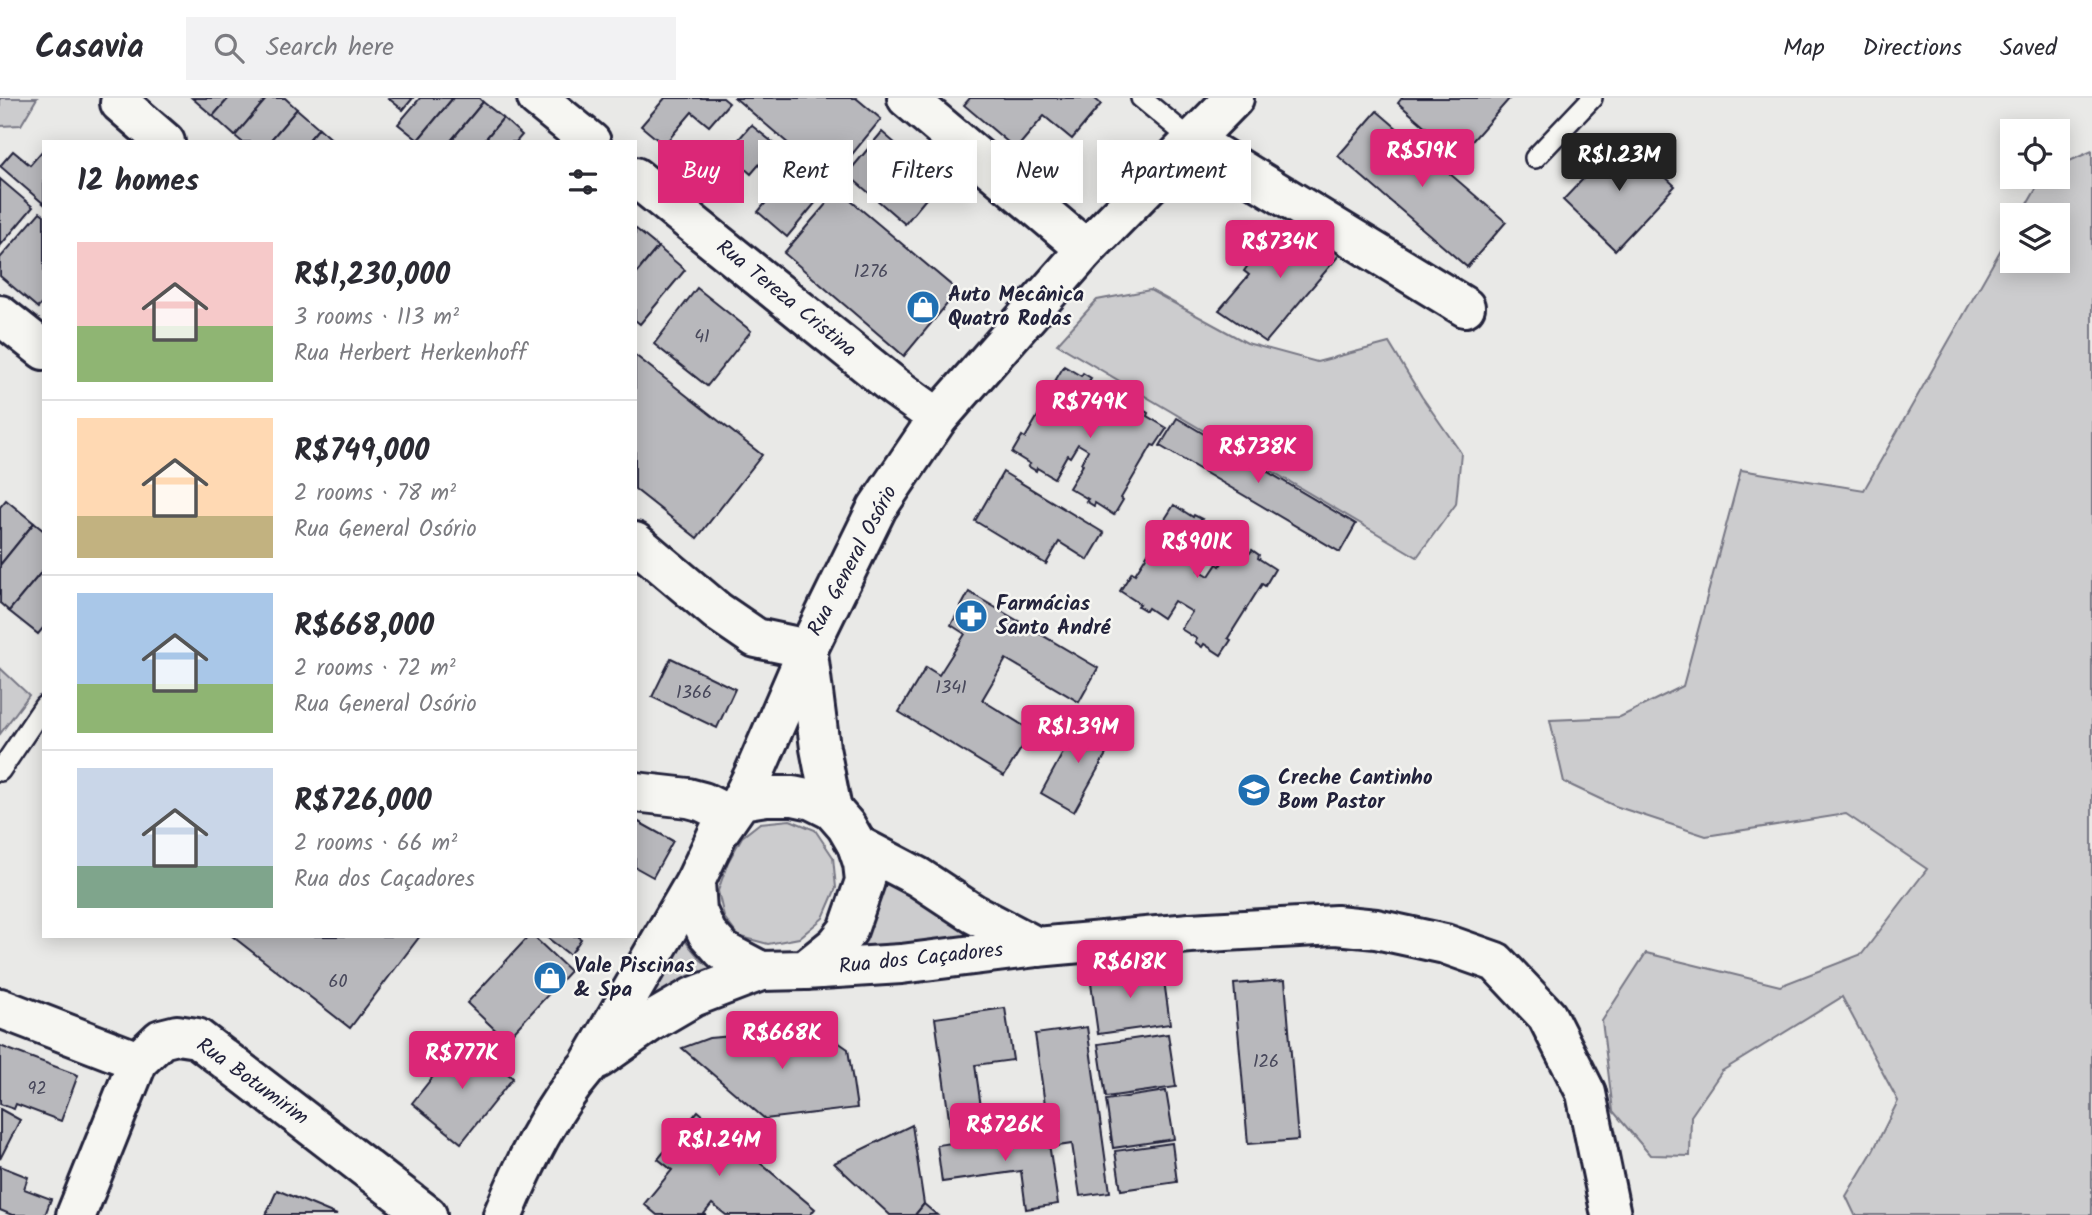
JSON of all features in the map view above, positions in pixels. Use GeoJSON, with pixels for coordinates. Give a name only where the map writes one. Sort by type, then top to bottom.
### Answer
{"type":"FeatureCollection","features":[{"type":"Feature","properties":{"kind":"main road"},"geometry":{"type":"LineString","coordinates":[[537,98],[589,140]]}},
{"type":"Feature","properties":{"kind":"main road"},"geometry":{"type":"LineString","coordinates":[[907,98],[1086,249]]}},
{"type":"Feature","properties":{"kind":"main road","name":"Rua General Osório"},"geometry":{"type":"LineString","coordinates":[[1192,140],[1234,98]]}},
{"type":"Feature","properties":{"kind":"main road"},"geometry":{"type":"LineString","coordinates":[[120,103],[164,140]]}},
{"type":"Feature","properties":{"kind":"main road"},"geometry":{"type":"LineString","coordinates":[[1251,176],[1465,307]]}},
{"type":"Feature","properties":{"kind":"main road","name":"Rua Tereza Cristina"},"geometry":{"type":"LineString","coordinates":[[637,179],[895,387],[938,418]]}},
{"type":"Feature","properties":{"kind":"main road","name":"Rua General Osório"},"geometry":{"type":"LineString","coordinates":[[735,807],[771,737],[808,649],[877,508],[938,418],[1086,249],[1131,203]]}},
{"type":"Feature","properties":{"kind":"main road"},"geometry":{"type":"LineString","coordinates":[[0,315],[42,348]]}},
{"type":"Feature","properties":{"kind":"main road"},"geometry":{"type":"LineString","coordinates":[[637,544],[718,612],[756,638],[808,649]]}},
{"type":"Feature","properties":{"kind":"main road","name":"Rua General Osório"},"geometry":{"type":"LineString","coordinates":[[808,649],[820,748],[832,810]]}},
{"type":"Feature","properties":{"kind":"main road"},"geometry":{"type":"LineString","coordinates":[[588,1066],[652,1021],[693,997],[761,971],[805,970],[836,945],[848,930],[864,881],[863,863],[846,826],[832,810],[812,800],[793,796],[766,796],[735,807],[637,792]]}},
{"type":"Feature","properties":{"kind":"main road"},"geometry":{"type":"LineString","coordinates":[[503,1215],[545,1127],[565,1093],[588,1066],[695,882],[707,854],[735,807]]}},
{"type":"Feature","properties":{"kind":"main road","name":"Rua dos Caçadores"},"geometry":{"type":"LineString","coordinates":[[857,845],[918,877],[974,914],[1037,947]]}},
{"type":"Feature","properties":{"kind":"main road"},"geometry":{"type":"LineString","coordinates":[[695,882],[697,911],[708,933],[723,951],[761,971]]}},
{"type":"Feature","properties":{"kind":"main road","name":"Rua dos Caçadores"},"geometry":{"type":"LineString","coordinates":[[805,970],[901,964],[1037,947],[1190,933],[1336,925],[1376,929],[1445,944],[1496,962],[1547,1016],[1586,1093],[1611,1215]]}},
{"type":"Feature","properties":{"kind":"main road"},"geometry":{"type":"LineString","coordinates":[[0,1009],[138,1061]]}},
{"type":"Feature","properties":{"kind":"main road","name":"Rua Botumirim"},"geometry":{"type":"LineString","coordinates":[[76,1215],[138,1061],[161,1039],[177,1035],[197,1038],[428,1215]]}},
{"type":"Feature","properties":{"kind":"lane"},"geometry":{"type":"LineString","coordinates":[[1140,98],[1192,140]]}},
{"type":"Feature","properties":{"kind":"lane"},"geometry":{"type":"LineString","coordinates":[[1535,158],[1592,98]]}},
{"type":"Feature","properties":{"kind":"lane"},"geometry":{"type":"LineString","coordinates":[[0,771],[42,709]]}},
{"type":"Feature","properties":{"kind":"shaded area"},"geometry":{"type":"Polygon","coordinates":[[[0,98],[37,98],[21,125],[0,126],[0,98]]]}},
{"type":"Feature","properties":{"kind":"shaded area"},"geometry":{"type":"Polygon","coordinates":[[[2092,151],[2092,1215],[1855,1215],[1846,1196],[1898,1101],[1842,997],[1722,1071],[1691,1116],[1690,1156],[1650,1155],[1613,1111],[1602,1021],[1646,953],[1780,986],[1862,954],[1927,869],[1846,814],[1706,836],[1615,806],[1564,782],[1550,720],[1620,717],[1683,686],[1741,470],[1864,490],[2000,251],[2000,273],[2070,273],[2070,203],[2028,203],[2036,189],[2070,189],[2070,161],[2092,151]]]}},
{"type":"Feature","properties":{"kind":"shaded area"},"geometry":{"type":"Polygon","coordinates":[[[1150,290],[1247,343],[1317,362],[1389,343],[1461,453],[1456,504],[1417,557],[1057,344],[1097,300],[1150,290]]]}},
{"type":"Feature","properties":{"kind":"shaded area"},"geometry":{"type":"Polygon","coordinates":[[[0,668],[29,695],[0,734],[0,668]]]}},
{"type":"Feature","properties":{"kind":"shaded area"},"geometry":{"type":"Polygon","coordinates":[[[790,820],[815,830],[833,857],[836,888],[823,918],[799,938],[768,944],[738,936],[724,917],[718,891],[728,862],[742,837],[760,823],[790,820]]]}},
{"type":"Feature","properties":{"kind":"shaded area"},"geometry":{"type":"Polygon","coordinates":[[[879,867],[987,935],[854,948],[876,910],[880,891],[879,867]]]}},
{"type":"Feature","properties":{"kind":"shaded area"},"geometry":{"type":"Polygon","coordinates":[[[681,936],[701,960],[713,969],[689,978],[643,1004],[681,936]]]}},
{"type":"Feature","properties":{"kind":"building"},"geometry":{"type":"Polygon","coordinates":[[[192,98],[229,98],[213,116],[192,98]]]}},
{"type":"Feature","properties":{"kind":"building"},"geometry":{"type":"Polygon","coordinates":[[[229,98],[267,98],[235,136],[213,116],[229,98]]]}},
{"type":"Feature","properties":{"kind":"building"},"geometry":{"type":"Polygon","coordinates":[[[267,98],[285,98],[297,109],[271,140],[240,140],[235,136],[267,98]]]}},
{"type":"Feature","properties":{"kind":"building"},"geometry":{"type":"Polygon","coordinates":[[[388,98],[413,98],[403,110],[388,98]]]}},
{"type":"Feature","properties":{"kind":"building"},"geometry":{"type":"Polygon","coordinates":[[[420,98],[453,98],[418,140],[398,124],[420,98]]]}},
{"type":"Feature","properties":{"kind":"building"},"geometry":{"type":"Polygon","coordinates":[[[453,98],[479,98],[483,102],[452,140],[418,140],[453,98]]]}},
{"type":"Feature","properties":{"kind":"building"},"geometry":{"type":"Polygon","coordinates":[[[665,98],[723,98],[729,103],[709,126],[692,112],[668,140],[658,140],[641,126],[665,98]]]}},
{"type":"Feature","properties":{"kind":"building"},"geometry":{"type":"Polygon","coordinates":[[[735,98],[856,98],[881,119],[853,153],[853,140],[784,140],[735,98]]]}},
{"type":"Feature","properties":{"kind":"building"},"geometry":{"type":"Polygon","coordinates":[[[970,98],[1094,98],[1101,104],[1072,139],[1044,116],[1024,140],[1005,140],[964,105],[970,98]]]}},
{"type":"Feature","properties":{"kind":"building"},"geometry":{"type":"Polygon","coordinates":[[[1402,98],[1510,98],[1459,156],[1398,103],[1402,98]]]}},
{"type":"Feature","properties":{"kind":"building"},"geometry":{"type":"Polygon","coordinates":[[[483,102],[503,118],[485,140],[452,140],[483,102]]]}},
{"type":"Feature","properties":{"kind":"building"},"geometry":{"type":"Polygon","coordinates":[[[297,109],[319,128],[309,140],[271,140],[297,109]]]}},
{"type":"Feature","properties":{"kind":"building"},"geometry":{"type":"Polygon","coordinates":[[[1377,111],[1506,222],[1467,267],[1338,156],[1377,111]]]}},
{"type":"Feature","properties":{"kind":"building"},"geometry":{"type":"Polygon","coordinates":[[[503,118],[522,135],[518,140],[485,140],[503,118]]]}},
{"type":"Feature","properties":{"kind":"building"},"geometry":{"type":"Polygon","coordinates":[[[751,125],[770,140],[758,140],[758,166],[751,174],[744,168],[744,140],[738,140],[751,125]]]}},
{"type":"Feature","properties":{"kind":"building"},"geometry":{"type":"Polygon","coordinates":[[[319,128],[333,140],[309,140],[319,128]]]}},
{"type":"Feature","properties":{"kind":"building"},"geometry":{"type":"Polygon","coordinates":[[[882,132],[891,140],[875,140],[882,132]]]}},
{"type":"Feature","properties":{"kind":"building"},"geometry":{"type":"Polygon","coordinates":[[[1623,137],[1675,186],[1615,250],[1563,200],[1623,137]]]}},
{"type":"Feature","properties":{"kind":"building"},"geometry":{"type":"Polygon","coordinates":[[[867,150],[867,191],[853,179],[853,167],[867,150]]]}},
{"type":"Feature","properties":{"kind":"building"},"geometry":{"type":"Polygon","coordinates":[[[13,151],[30,165],[42,151],[42,202],[0,166],[13,151]]]}},
{"type":"Feature","properties":{"kind":"building"},"geometry":{"type":"Polygon","coordinates":[[[0,179],[33,207],[0,246],[0,179]]]}},
{"type":"Feature","properties":{"kind":"building"},"geometry":{"type":"Polygon","coordinates":[[[765,203],[815,203],[787,237],[758,212],[765,203]]]}},
{"type":"Feature","properties":{"kind":"building"},"geometry":{"type":"Polygon","coordinates":[[[827,203],[853,203],[958,291],[904,356],[784,253],[827,203]]]}},
{"type":"Feature","properties":{"kind":"building"},"geometry":{"type":"Polygon","coordinates":[[[881,203],[922,203],[905,224],[881,203]]]}},
{"type":"Feature","properties":{"kind":"building"},"geometry":{"type":"Polygon","coordinates":[[[40,212],[42,214],[42,303],[38,308],[0,276],[0,258],[40,212]]]}},
{"type":"Feature","properties":{"kind":"building"},"geometry":{"type":"Polygon","coordinates":[[[1295,219],[1341,253],[1266,342],[1219,310],[1249,275],[1244,271],[1261,249],[1267,253],[1295,219]]]}},
{"type":"Feature","properties":{"kind":"building"},"geometry":{"type":"Polygon","coordinates":[[[637,230],[658,247],[637,273],[637,230]]]}},
{"type":"Feature","properties":{"kind":"building"},"geometry":{"type":"Polygon","coordinates":[[[658,247],[685,270],[640,324],[637,322],[637,273],[658,247]]]}},
{"type":"Feature","properties":{"kind":"building"},"geometry":{"type":"Polygon","coordinates":[[[697,288],[751,331],[707,386],[654,344],[697,288]]]}},
{"type":"Feature","properties":{"kind":"building"},"geometry":{"type":"Polygon","coordinates":[[[637,357],[762,455],[697,538],[637,491],[637,357]]]}},
{"type":"Feature","properties":{"kind":"building"},"geometry":{"type":"Polygon","coordinates":[[[1064,366],[1081,376],[1083,373],[1091,378],[1089,381],[1105,391],[1094,409],[1112,419],[1123,401],[1139,411],[1140,408],[1148,413],[1147,416],[1167,428],[1155,446],[1152,445],[1114,515],[1095,503],[1094,506],[1086,501],[1088,499],[1069,488],[1083,465],[1081,463],[1088,450],[1078,444],[1070,457],[1067,455],[1054,478],[1037,468],[1036,471],[1012,453],[1022,436],[1025,438],[1064,366]]]}},
{"type":"Feature","properties":{"kind":"building"},"geometry":{"type":"Polygon","coordinates":[[[1177,418],[1356,524],[1340,552],[1160,446],[1177,418]]]}},
{"type":"Feature","properties":{"kind":"building"},"geometry":{"type":"Polygon","coordinates":[[[1003,472],[1104,533],[1088,560],[1059,542],[1046,564],[975,521],[1003,472]]]}},
{"type":"Feature","properties":{"kind":"building"},"geometry":{"type":"Polygon","coordinates":[[[6,500],[34,523],[0,565],[0,507],[6,500]]]}},
{"type":"Feature","properties":{"kind":"building"},"geometry":{"type":"Polygon","coordinates":[[[1174,505],[1193,517],[1194,515],[1202,519],[1200,521],[1218,533],[1199,570],[1209,576],[1217,564],[1220,566],[1234,543],[1250,553],[1252,550],[1259,555],[1258,558],[1275,569],[1265,586],[1262,584],[1228,638],[1231,640],[1221,655],[1204,644],[1202,647],[1195,642],[1197,639],[1181,629],[1192,612],[1174,601],[1163,618],[1148,608],[1146,611],[1138,606],[1140,604],[1120,591],[1132,572],[1135,574],[1168,522],[1165,519],[1174,505]]]}},
{"type":"Feature","properties":{"kind":"building"},"geometry":{"type":"Polygon","coordinates":[[[34,523],[42,529],[42,571],[9,611],[0,603],[0,565],[34,523]]]}},
{"type":"Feature","properties":{"kind":"building"},"geometry":{"type":"Polygon","coordinates":[[[42,571],[42,629],[38,634],[9,611],[42,571]]]}},
{"type":"Feature","properties":{"kind":"building"},"geometry":{"type":"Polygon","coordinates":[[[969,592],[1098,668],[1079,702],[1006,659],[982,700],[1032,731],[1004,776],[899,712],[926,667],[939,675],[965,634],[951,625],[969,592]]]}},
{"type":"Feature","properties":{"kind":"building"},"geometry":{"type":"Polygon","coordinates":[[[671,658],[735,689],[717,728],[652,697],[671,658]]]}},
{"type":"Feature","properties":{"kind":"building"},"geometry":{"type":"Polygon","coordinates":[[[1082,718],[1116,736],[1074,812],[1041,793],[1082,718]]]}},
{"type":"Feature","properties":{"kind":"building"},"geometry":{"type":"Polygon","coordinates":[[[637,821],[673,841],[653,877],[637,868],[637,821]]]}},
{"type":"Feature","properties":{"kind":"building"},"geometry":{"type":"Polygon","coordinates":[[[235,938],[418,938],[350,1028],[235,938]]]}},
{"type":"Feature","properties":{"kind":"building"},"geometry":{"type":"Polygon","coordinates":[[[527,938],[535,938],[570,971],[506,1040],[467,1003],[527,938]]]}},
{"type":"Feature","properties":{"kind":"building"},"geometry":{"type":"Polygon","coordinates":[[[548,938],[581,939],[570,955],[548,938]]]}},
{"type":"Feature","properties":{"kind":"building"},"geometry":{"type":"Polygon","coordinates":[[[1162,966],[1170,1024],[1098,1034],[1090,976],[1162,966]]]}},
{"type":"Feature","properties":{"kind":"building"},"geometry":{"type":"Polygon","coordinates":[[[1285,980],[1298,1140],[1248,1144],[1234,984],[1285,980]]]}},
{"type":"Feature","properties":{"kind":"building"},"geometry":{"type":"Polygon","coordinates":[[[1005,1008],[1013,1060],[975,1065],[985,1135],[952,1140],[935,1018],[1005,1008]]]}},
{"type":"Feature","properties":{"kind":"building"},"geometry":{"type":"Polygon","coordinates":[[[1087,1027],[1110,1192],[1080,1196],[1072,1144],[1051,1147],[1035,1034],[1087,1027]]]}},
{"type":"Feature","properties":{"kind":"building"},"geometry":{"type":"Polygon","coordinates":[[[819,1029],[848,1049],[857,1108],[765,1119],[682,1048],[709,1038],[819,1029]]]}},
{"type":"Feature","properties":{"kind":"building"},"geometry":{"type":"Polygon","coordinates":[[[1168,1034],[1176,1087],[1106,1097],[1098,1044],[1168,1034]]]}},
{"type":"Feature","properties":{"kind":"building"},"geometry":{"type":"Polygon","coordinates":[[[463,1039],[513,1078],[461,1143],[412,1103],[463,1039]]]}},
{"type":"Feature","properties":{"kind":"building"},"geometry":{"type":"Polygon","coordinates":[[[0,1046],[78,1075],[61,1121],[16,1104],[14,1109],[0,1104],[0,1046]]]}},
{"type":"Feature","properties":{"kind":"building"},"geometry":{"type":"Polygon","coordinates":[[[1166,1091],[1174,1139],[1113,1148],[1106,1100],[1166,1091]]]}},
{"type":"Feature","properties":{"kind":"building"},"geometry":{"type":"Polygon","coordinates":[[[0,1109],[20,1120],[0,1159],[0,1109]]]}},
{"type":"Feature","properties":{"kind":"building"},"geometry":{"type":"Polygon","coordinates":[[[698,1111],[815,1209],[810,1215],[726,1215],[712,1204],[704,1214],[706,1215],[657,1215],[644,1204],[672,1170],[658,1159],[698,1111]]]}},
{"type":"Feature","properties":{"kind":"building"},"geometry":{"type":"Polygon","coordinates":[[[912,1125],[924,1204],[915,1215],[890,1215],[834,1163],[912,1125]]]}},
{"type":"Feature","properties":{"kind":"building"},"geometry":{"type":"Polygon","coordinates":[[[1047,1130],[1058,1204],[1026,1209],[1021,1171],[942,1182],[937,1145],[1047,1130]]]}},
{"type":"Feature","properties":{"kind":"building"},"geometry":{"type":"Polygon","coordinates":[[[1172,1143],[1177,1182],[1121,1190],[1115,1151],[1172,1143]]]}},
{"type":"Feature","properties":{"kind":"building"},"geometry":{"type":"Polygon","coordinates":[[[0,1166],[28,1177],[24,1189],[51,1199],[45,1215],[12,1215],[0,1210],[0,1166]]]}},
{"type":"Feature","properties":{"kind":"building"},"geometry":{"type":"Polygon","coordinates":[[[277,1190],[337,1215],[266,1215],[277,1190]]]}},
{"type":"Feature","properties":{"kind":"building"},"geometry":{"type":"Polygon","coordinates":[[[924,1204],[937,1215],[915,1215],[924,1204]]]}},
{"type":"Feature","properties":{"kind":"place","name":"Auto Mecânica Quatro Rodas"},"geometry":{"type":"Point","coordinates":[923,307]}},
{"type":"Feature","properties":{"kind":"place","name":"Farmácias Santo André"},"geometry":{"type":"Point","coordinates":[971,616]}},
{"type":"Feature","properties":{"kind":"place","name":"Creche Cantinho Bom Pastor"},"geometry":{"type":"Point","coordinates":[1254,790]}},
{"type":"Feature","properties":{"kind":"place","name":"Vale Piscinas & Spa"},"geometry":{"type":"Point","coordinates":[550,978]}}]}
